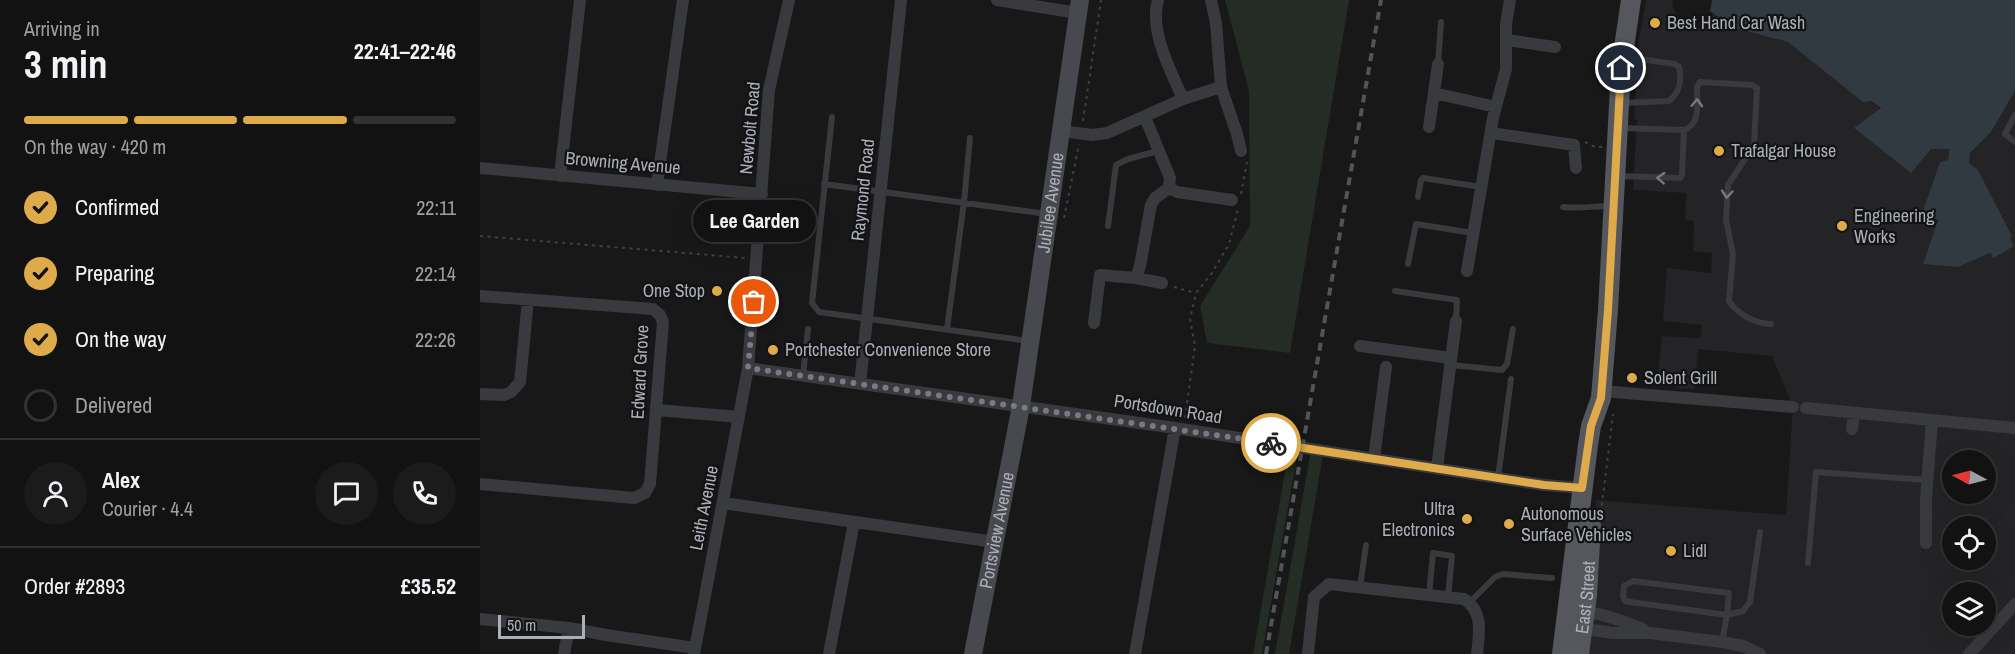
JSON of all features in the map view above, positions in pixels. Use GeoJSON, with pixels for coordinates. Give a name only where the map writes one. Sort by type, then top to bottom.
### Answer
{"type":"FeatureCollection","features":[{"type":"Feature","properties":{"kind":"main road"},"geometry":{"type":"LineString","coordinates":[[1607,394],[1612,206],[1623,57],[1631,0]]}},
{"type":"Feature","properties":{"kind":"main road","name":"East Street"},"geometry":{"type":"LineString","coordinates":[[1579,654],[1574,619],[1582,488],[1591,426],[1607,394]]}},
{"type":"Feature","properties":{"kind":"main road","name":"East Street"},"geometry":{"type":"LineString","coordinates":[[1562,654],[1574,619],[1607,394]]}},
{"type":"Feature","properties":{"kind":"street"},"geometry":{"type":"LineString","coordinates":[[560,176],[580,0]]}},
{"type":"Feature","properties":{"kind":"street"},"geometry":{"type":"LineString","coordinates":[[657,185],[683,0]]}},
{"type":"Feature","properties":{"kind":"street","name":"Newbolt Road"},"geometry":{"type":"LineString","coordinates":[[748,368],[769,90],[789,0]]}},
{"type":"Feature","properties":{"kind":"street","name":"Raymond Road"},"geometry":{"type":"LineString","coordinates":[[860,384],[901,0]]}},
{"type":"Feature","properties":{"kind":"street"},"geometry":{"type":"LineString","coordinates":[[997,0],[1079,7]]}},
{"type":"Feature","properties":{"kind":"street"},"geometry":{"type":"LineString","coordinates":[[1158,0],[1155,9],[1155,23],[1160,42],[1183,99]]}},
{"type":"Feature","properties":{"kind":"street"},"geometry":{"type":"LineString","coordinates":[[1211,0],[1216,23],[1221,87],[1238,134],[1241,151]]}},
{"type":"Feature","properties":{"kind":"street"},"geometry":{"type":"LineString","coordinates":[[1467,271],[1496,107],[1506,69],[1506,24],[1510,0]]}},
{"type":"Feature","properties":{"kind":"street","name":"Jubilee Avenue"},"geometry":{"type":"LineString","coordinates":[[1021,406],[1079,7]]}},
{"type":"Feature","properties":{"kind":"street"},"geometry":{"type":"LineString","coordinates":[[1507,40],[1555,47]]}},
{"type":"Feature","properties":{"kind":"street"},"geometry":{"type":"LineString","coordinates":[[1429,127],[1438,64]]}},
{"type":"Feature","properties":{"kind":"street"},"geometry":{"type":"LineString","coordinates":[[1061,131],[1107,134],[1183,99],[1221,87]]}},
{"type":"Feature","properties":{"kind":"street"},"geometry":{"type":"LineString","coordinates":[[1434,93],[1496,107]]}},
{"type":"Feature","properties":{"kind":"street"},"geometry":{"type":"LineString","coordinates":[[1136,278],[1151,205],[1155,198],[1169,188],[1170,178],[1145,117]]}},
{"type":"Feature","properties":{"kind":"street"},"geometry":{"type":"LineString","coordinates":[[1491,133],[1579,143],[1576,168]]}},
{"type":"Feature","properties":{"kind":"street","name":"Browning Avenue"},"geometry":{"type":"LineString","coordinates":[[480,168],[762,194]]}},
{"type":"Feature","properties":{"kind":"street"},"geometry":{"type":"LineString","coordinates":[[1169,188],[1177,192],[1232,200]]}},
{"type":"Feature","properties":{"kind":"street"},"geometry":{"type":"LineString","coordinates":[[1094,323],[1100,275],[1162,283]]}},
{"type":"Feature","properties":{"kind":"street","name":"Edward Grove"},"geometry":{"type":"LineString","coordinates":[[480,296],[653,309],[663,322],[650,484],[645,492],[634,498],[480,484]]}},
{"type":"Feature","properties":{"kind":"street"},"geometry":{"type":"LineString","coordinates":[[480,394],[504,395],[511,392],[520,382],[528,300]]}},
{"type":"Feature","properties":{"kind":"street"},"geometry":{"type":"LineString","coordinates":[[1437,468],[1456,321]]}},
{"type":"Feature","properties":{"kind":"street"},"geometry":{"type":"LineString","coordinates":[[1360,346],[1451,361]]}},
{"type":"Feature","properties":{"kind":"street"},"geometry":{"type":"LineString","coordinates":[[1374,458],[1386,367]]}},
{"type":"Feature","properties":{"kind":"street","name":"Portsdown Road"},"geometry":{"type":"LineString","coordinates":[[748,368],[1179,429],[1544,485],[1582,488]]}},
{"type":"Feature","properties":{"kind":"street","name":"Leith Avenue"},"geometry":{"type":"LineString","coordinates":[[695,651],[748,368]]}},
{"type":"Feature","properties":{"kind":"street"},"geometry":{"type":"LineString","coordinates":[[1607,394],[1793,407]]}},
{"type":"Feature","properties":{"kind":"street","name":"Portsview Avenue"},"geometry":{"type":"LineString","coordinates":[[973,654],[1021,406]]}},
{"type":"Feature","properties":{"kind":"street"},"geometry":{"type":"LineString","coordinates":[[1806,408],[2015,428]]}},
{"type":"Feature","properties":{"kind":"street"},"geometry":{"type":"LineString","coordinates":[[657,410],[739,417]]}},
{"type":"Feature","properties":{"kind":"street"},"geometry":{"type":"LineString","coordinates":[[1852,429],[1854,414]]}},
{"type":"Feature","properties":{"kind":"street"},"geometry":{"type":"LineString","coordinates":[[1926,543],[1932,420]]}},
{"type":"Feature","properties":{"kind":"street"},"geometry":{"type":"LineString","coordinates":[[1135,654],[1179,429]]}},
{"type":"Feature","properties":{"kind":"street"},"geometry":{"type":"LineString","coordinates":[[723,503],[995,542]]}},
{"type":"Feature","properties":{"kind":"street"},"geometry":{"type":"LineString","coordinates":[[828,654],[854,522]]}},
{"type":"Feature","properties":{"kind":"street"},"geometry":{"type":"LineString","coordinates":[[1308,654],[1314,597],[1329,584],[1464,599],[1470,602],[1478,615],[1477,654]]}},
{"type":"Feature","properties":{"kind":"street"},"geometry":{"type":"LineString","coordinates":[[1969,654],[2015,604]]}},
{"type":"Feature","properties":{"kind":"street"},"geometry":{"type":"LineString","coordinates":[[480,619],[569,628],[695,651]]}},
{"type":"Feature","properties":{"kind":"street"},"geometry":{"type":"LineString","coordinates":[[1574,619],[1631,625],[1650,633],[1722,642],[1743,646],[1760,654]]}},
{"type":"Feature","properties":{"kind":"street"},"geometry":{"type":"LineString","coordinates":[[564,654],[569,628]]}},
{"type":"Feature","properties":{"kind":"lane"},"geometry":{"type":"LineString","coordinates":[[1438,64],[1441,22]]}},
{"type":"Feature","properties":{"kind":"lane"},"geometry":{"type":"LineString","coordinates":[[1619,103],[1669,101],[1678,90],[1680,82],[1679,67],[1675,64],[1623,57]]}},
{"type":"Feature","properties":{"kind":"lane"},"geometry":{"type":"LineString","coordinates":[[1617,136],[1684,130],[1693,126],[1697,87],[1700,82],[1752,85],[1757,88],[1754,145],[1728,185],[1726,220],[1733,254],[1729,301],[1756,322],[1771,324]]}},
{"type":"Feature","properties":{"kind":"lane"},"geometry":{"type":"LineString","coordinates":[[2015,115],[2005,134],[2015,142]]}},
{"type":"Feature","properties":{"kind":"lane"},"geometry":{"type":"LineString","coordinates":[[832,117],[812,303],[819,312],[1030,341]]}},
{"type":"Feature","properties":{"kind":"lane"},"geometry":{"type":"LineString","coordinates":[[1614,176],[1680,178],[1684,130]]}},
{"type":"Feature","properties":{"kind":"lane"},"geometry":{"type":"LineString","coordinates":[[947,328],[970,138]]}},
{"type":"Feature","properties":{"kind":"lane"},"geometry":{"type":"LineString","coordinates":[[1108,226],[1116,165],[1128,159],[1159,151]]}},
{"type":"Feature","properties":{"kind":"lane"},"geometry":{"type":"LineString","coordinates":[[1418,197],[1421,180],[1427,177],[1481,187]]}},
{"type":"Feature","properties":{"kind":"lane"},"geometry":{"type":"LineString","coordinates":[[824,184],[1049,214]]}},
{"type":"Feature","properties":{"kind":"lane"},"geometry":{"type":"LineString","coordinates":[[1563,207],[1583,209],[1590,206],[1612,206]]}},
{"type":"Feature","properties":{"kind":"lane"},"geometry":{"type":"LineString","coordinates":[[1408,264],[1416,224],[1474,233]]}},
{"type":"Feature","properties":{"kind":"lane"},"geometry":{"type":"LineString","coordinates":[[1395,291],[1457,300],[1456,321]]}},
{"type":"Feature","properties":{"kind":"lane"},"geometry":{"type":"LineString","coordinates":[[803,376],[808,329]]}},
{"type":"Feature","properties":{"kind":"lane"},"geometry":{"type":"LineString","coordinates":[[1451,361],[1502,370],[1507,363],[1513,329]]}},
{"type":"Feature","properties":{"kind":"lane"},"geometry":{"type":"LineString","coordinates":[[1498,478],[1511,379]]}},
{"type":"Feature","properties":{"kind":"lane"},"geometry":{"type":"LineString","coordinates":[[1808,563],[1816,472],[1928,480]]}},
{"type":"Feature","properties":{"kind":"lane"},"geometry":{"type":"LineString","coordinates":[[1722,642],[1727,615],[1729,593],[1633,581],[1624,586],[1625,601],[1727,615],[1743,611],[1750,602],[1760,532]]}},
{"type":"Feature","properties":{"kind":"lane"},"geometry":{"type":"LineString","coordinates":[[1360,587],[1366,545]]}},
{"type":"Feature","properties":{"kind":"lane"},"geometry":{"type":"LineString","coordinates":[[1429,594],[1433,553],[1452,556],[1448,597]]}},
{"type":"Feature","properties":{"kind":"lane"},"geometry":{"type":"LineString","coordinates":[[1470,602],[1495,577],[1503,574],[1552,579]]}},
{"type":"Feature","properties":{"kind":"path"},"geometry":{"type":"LineString","coordinates":[[1063,226],[1081,133],[1101,0]]}},
{"type":"Feature","properties":{"kind":"path"},"geometry":{"type":"LineString","coordinates":[[1579,143],[1593,146],[1617,136]]}},
{"type":"Feature","properties":{"kind":"path"},"geometry":{"type":"LineString","coordinates":[[1179,429],[1195,346],[1190,319],[1196,293],[1212,273],[1228,244],[1247,170],[1248,158],[1241,151]]}},
{"type":"Feature","properties":{"kind":"path"},"geometry":{"type":"LineString","coordinates":[[480,236],[758,258]]}},
{"type":"Feature","properties":{"kind":"path"},"geometry":{"type":"LineString","coordinates":[[1162,283],[1196,293]]}},
{"type":"Feature","properties":{"kind":"path"},"geometry":{"type":"LineString","coordinates":[[1607,394],[1618,404],[1613,410],[1608,447]]}},
{"type":"Feature","properties":{"kind":"shaded area"},"geometry":{"type":"Polygon","coordinates":[[[1225,0],[1349,0],[1290,353],[1207,343],[1200,306],[1250,226],[1249,91],[1225,0]]]}},
{"type":"Feature","properties":{"kind":"shaded area"},"geometry":{"type":"Polygon","coordinates":[[[1646,0],[1673,0],[1672,6],[1683,26],[1701,28],[1714,13],[1735,28],[1788,42],[1881,109],[1855,129],[1911,172],[1931,149],[1949,149],[1948,160],[1922,214],[1938,220],[1923,264],[1958,267],[1990,253],[1993,258],[2012,236],[1978,170],[1969,163],[1970,153],[1991,132],[2015,91],[2015,654],[1584,654],[1595,544],[1596,500],[1786,515],[1793,407],[1772,356],[1698,349],[1695,389],[1676,388],[1678,376],[1658,375],[1662,336],[1700,338],[1702,325],[1663,321],[1667,268],[1711,273],[1712,253],[1693,251],[1694,221],[1685,220],[1686,193],[1633,190],[1637,120],[1634,119],[1639,40],[1646,0]]]}},
{"type":"Feature","properties":{"kind":"shaded area"},"geometry":{"type":"Polygon","coordinates":[[[1712,0],[2015,0],[2015,91],[1991,132],[1970,153],[1969,163],[1978,170],[2012,236],[2010,238],[2014,246],[1993,258],[1990,253],[1958,267],[1923,264],[1938,220],[1922,214],[1940,162],[1948,160],[1949,149],[1931,149],[1911,173],[1854,128],[1881,108],[1871,101],[1863,102],[1788,42],[1735,28],[1710,11],[1712,0]]]}},
{"type":"Feature","properties":{"kind":"shaded area"},"geometry":{"type":"Polygon","coordinates":[[[1289,449],[1298,451],[1262,654],[1253,654],[1289,449]]]}},
{"type":"Feature","properties":{"kind":"shaded area"},"geometry":{"type":"Polygon","coordinates":[[[1311,450],[1323,455],[1289,654],[1275,654],[1311,450]]]}},
{"type":"Feature","properties":{"kind":"railway"},"geometry":{"type":"LineString","coordinates":[[1266,654],[1381,0]]}},
{"type":"Feature","properties":{"kind":"way so far"},"geometry":{"type":"LineString","coordinates":[[754,302],[748,368],[1271,443]]}},
{"type":"Feature","properties":{"kind":"place","name":"Best Hand Car Wash"},"geometry":{"type":"Point","coordinates":[1655,23]}},
{"type":"Feature","properties":{"kind":"place","name":"Trafalgar House"},"geometry":{"type":"Point","coordinates":[1719,151]}},
{"type":"Feature","properties":{"kind":"place","name":"Engineering Works"},"geometry":{"type":"Point","coordinates":[1842,226]}},
{"type":"Feature","properties":{"kind":"place","name":"One Stop"},"geometry":{"type":"Point","coordinates":[717,291]}},
{"type":"Feature","properties":{"kind":"place","name":"Lee Garden"},"geometry":{"type":"Point","coordinates":[754,302]}},
{"type":"Feature","properties":{"kind":"place","name":"Portchester Convenience Store"},"geometry":{"type":"Point","coordinates":[773,350]}},
{"type":"Feature","properties":{"kind":"place","name":"Solent Grill"},"geometry":{"type":"Point","coordinates":[1632,378]}},
{"type":"Feature","properties":{"kind":"place","name":"Ultra Electronics"},"geometry":{"type":"Point","coordinates":[1467,519]}},
{"type":"Feature","properties":{"kind":"place","name":"Autonomous Surface Vehicles"},"geometry":{"type":"Point","coordinates":[1509,524]}},
{"type":"Feature","properties":{"kind":"place","name":"Lidl"},"geometry":{"type":"Point","coordinates":[1671,551]}},
{"type":"Feature","properties":{"kind":"route"},"geometry":{"type":"LineString","coordinates":[[1271,443],[1544,485],[1582,488],[1591,426],[1601,398],[1621,68]]}}]}
